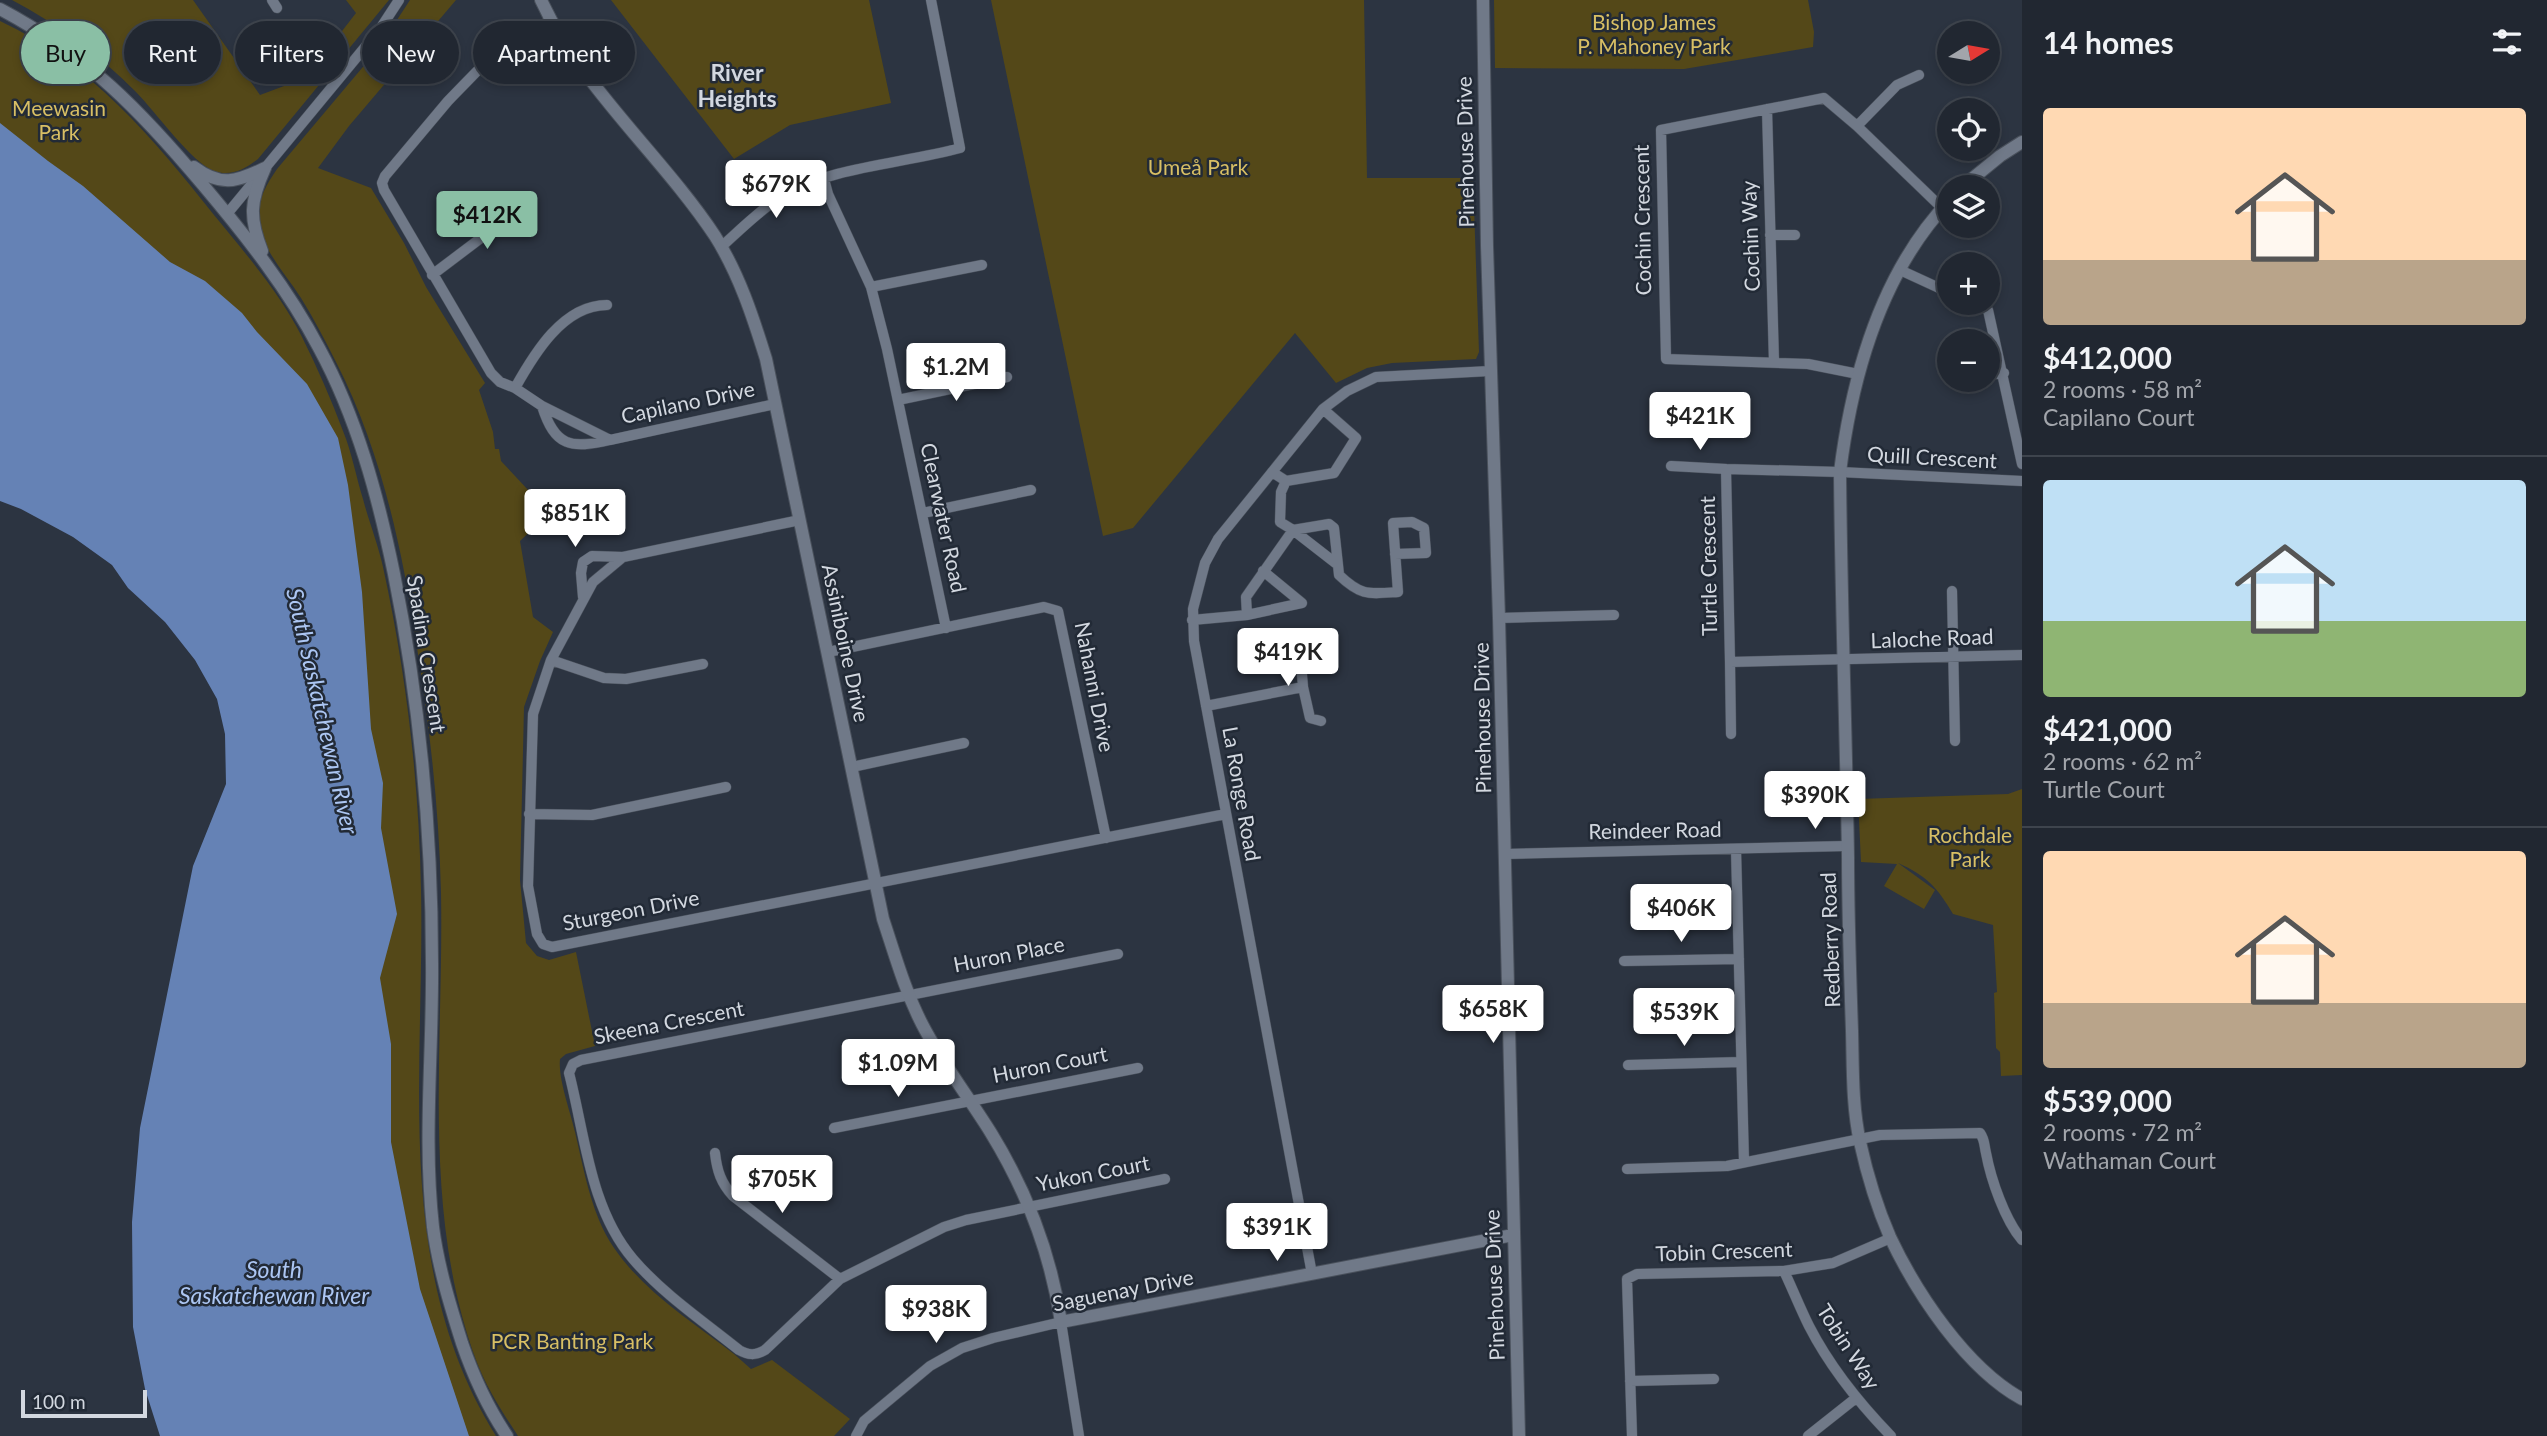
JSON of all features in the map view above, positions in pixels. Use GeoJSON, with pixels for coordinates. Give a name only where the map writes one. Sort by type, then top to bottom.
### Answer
{"type":"FeatureCollection","features":[{"type":"Feature","properties":{"kind":"street"},"geometry":{"type":"LineString","coordinates":[[227,214],[380,29],[399,0]]}},
{"type":"Feature","properties":{"kind":"street","name":"Assiniboine Drive"},"geometry":{"type":"LineString","coordinates":[[541,0],[574,58],[681,190],[721,247],[751,312],[766,359],[883,919],[908,995],[940,1058],[1004,1157],[1028,1207],[1046,1255],[1061,1322]]}},
{"type":"Feature","properties":{"kind":"street"},"geometry":{"type":"LineString","coordinates":[[721,247],[774,202],[796,189],[824,179],[960,148],[931,0]]}},
{"type":"Feature","properties":{"kind":"street","name":"Pinehouse Drive"},"geometry":{"type":"LineString","coordinates":[[1483,0],[1490,371],[1506,854],[1519,1436]]}},
{"type":"Feature","properties":{"kind":"street","name":"Spadina Crescent"},"geometry":{"type":"LineString","coordinates":[[0,9],[38,29],[84,61],[120,93],[176,152],[267,265],[320,349],[348,411],[371,478],[404,626],[426,784],[431,882],[430,1167],[433,1228],[448,1301],[472,1372],[507,1436]]}},
{"type":"Feature","properties":{"kind":"street","name":"Capilano Drive"},"geometry":{"type":"LineString","coordinates":[[550,20],[503,46],[483,65],[448,101],[382,183],[432,275],[491,373],[500,382],[542,407],[610,440]]}},
{"type":"Feature","properties":{"kind":"street"},"geometry":{"type":"LineString","coordinates":[[1857,126],[1897,85],[1919,75]]}},
{"type":"Feature","properties":{"kind":"street","name":"Cochin Crescent"},"geometry":{"type":"LineString","coordinates":[[1858,374],[1808,364],[1666,359],[1661,130],[1824,98],[1937,196]]}},
{"type":"Feature","properties":{"kind":"street","name":"Cochin Way"},"geometry":{"type":"LineString","coordinates":[[1766,109],[1774,362]]}},
{"type":"Feature","properties":{"kind":"street"},"geometry":{"type":"LineString","coordinates":[[1977,175],[2022,142]]}},
{"type":"Feature","properties":{"kind":"street"},"geometry":{"type":"LineString","coordinates":[[176,152],[205,175],[221,180],[240,179],[265,168]]}},
{"type":"Feature","properties":{"kind":"street"},"geometry":{"type":"LineString","coordinates":[[265,168],[256,188],[252,212],[257,238],[267,265]]}},
{"type":"Feature","properties":{"kind":"street","name":"Clearwater Road"},"geometry":{"type":"LineString","coordinates":[[824,179],[828,194],[871,287],[923,513],[946,628]]}},
{"type":"Feature","properties":{"kind":"street"},"geometry":{"type":"LineString","coordinates":[[432,275],[526,204]]}},
{"type":"Feature","properties":{"kind":"street","name":"Redberry Road"},"geometry":{"type":"LineString","coordinates":[[1937,214],[1900,270],[1872,332],[1846,423],[1840,472],[1854,1100],[1869,1178],[1891,1238],[1914,1280],[1940,1320],[1979,1366],[2022,1399]]}},
{"type":"Feature","properties":{"kind":"street"},"geometry":{"type":"LineString","coordinates":[[1770,235],[1795,235]]}},
{"type":"Feature","properties":{"kind":"street"},"geometry":{"type":"LineString","coordinates":[[871,287],[982,265]]}},
{"type":"Feature","properties":{"kind":"street"},"geometry":{"type":"LineString","coordinates":[[1900,270],[1937,287]]}},
{"type":"Feature","properties":{"kind":"street"},"geometry":{"type":"LineString","coordinates":[[514,388],[534,354],[560,326],[593,305],[607,305]]}},
{"type":"Feature","properties":{"kind":"street","name":"Quill Crescent"},"geometry":{"type":"LineString","coordinates":[[1989,315],[2022,464]]}},
{"type":"Feature","properties":{"kind":"street","name":"La Ronge Road"},"geometry":{"type":"LineString","coordinates":[[1312,1273],[1192,620],[1200,573],[1218,539],[1272,472],[1323,409],[1347,391],[1376,377],[1490,371]]}},
{"type":"Feature","properties":{"kind":"street"},"geometry":{"type":"LineString","coordinates":[[2000,374],[2004,373]]}},
{"type":"Feature","properties":{"kind":"street"},"geometry":{"type":"LineString","coordinates":[[898,400],[1007,377]]}},
{"type":"Feature","properties":{"kind":"street","name":"Capilano Drive"},"geometry":{"type":"LineString","coordinates":[[542,407],[548,426],[558,439],[570,444],[587,445],[775,404]]}},
{"type":"Feature","properties":{"kind":"street"},"geometry":{"type":"LineString","coordinates":[[1272,472],[1286,481],[1334,473],[1356,438],[1323,409]]}},
{"type":"Feature","properties":{"kind":"street"},"geometry":{"type":"LineString","coordinates":[[1671,466],[1726,469]]}},
{"type":"Feature","properties":{"kind":"street","name":"Turtle Crescent"},"geometry":{"type":"LineString","coordinates":[[1840,472],[1726,469],[1730,662],[1844,661]]}},
{"type":"Feature","properties":{"kind":"street","name":"Quill Crescent"},"geometry":{"type":"LineString","coordinates":[[1840,472],[2022,481]]}},
{"type":"Feature","properties":{"kind":"street"},"geometry":{"type":"LineString","coordinates":[[1286,481],[1280,492],[1280,522],[1338,565]]}},
{"type":"Feature","properties":{"kind":"street"},"geometry":{"type":"LineString","coordinates":[[923,513],[1031,490]]}},
{"type":"Feature","properties":{"kind":"street","name":"Sturgeon Drive"},"geometry":{"type":"LineString","coordinates":[[583,598],[583,562],[592,556],[623,557],[800,520]]}},
{"type":"Feature","properties":{"kind":"street"},"geometry":{"type":"LineString","coordinates":[[1247,615],[1246,597],[1293,530],[1328,524],[1334,528],[1339,575],[1354,589],[1367,594],[1398,592],[1395,554]]}},
{"type":"Feature","properties":{"kind":"street","name":"Sturgeon Drive"},"geometry":{"type":"LineString","coordinates":[[623,557],[593,582],[583,598],[551,660],[535,702],[528,886],[539,941],[548,946],[875,883]]}},
{"type":"Feature","properties":{"kind":"street"},"geometry":{"type":"LineString","coordinates":[[1192,620],[1247,615],[1302,603],[1263,571]]}},
{"type":"Feature","properties":{"kind":"street"},"geometry":{"type":"LineString","coordinates":[[1952,591],[1955,741]]}},
{"type":"Feature","properties":{"kind":"street","name":"Nahanni Drive"},"geometry":{"type":"LineString","coordinates":[[828,652],[1044,607],[1058,611],[1106,838]]}},
{"type":"Feature","properties":{"kind":"street"},"geometry":{"type":"LineString","coordinates":[[1499,618],[1614,615]]}},
{"type":"Feature","properties":{"kind":"street"},"geometry":{"type":"LineString","coordinates":[[1309,647],[1300,651],[1303,687],[1310,718],[1321,721]]}},
{"type":"Feature","properties":{"kind":"street","name":"Laloche Road"},"geometry":{"type":"LineString","coordinates":[[1844,661],[2022,655]]}},
{"type":"Feature","properties":{"kind":"street"},"geometry":{"type":"LineString","coordinates":[[551,660],[604,678],[626,679],[703,664]]}},
{"type":"Feature","properties":{"kind":"street"},"geometry":{"type":"LineString","coordinates":[[1730,662],[1731,734]]}},
{"type":"Feature","properties":{"kind":"street"},"geometry":{"type":"LineString","coordinates":[[1206,706],[1303,687]]}},
{"type":"Feature","properties":{"kind":"street"},"geometry":{"type":"LineString","coordinates":[[852,767],[964,743]]}},
{"type":"Feature","properties":{"kind":"street"},"geometry":{"type":"LineString","coordinates":[[529,814],[592,815],[726,787]]}},
{"type":"Feature","properties":{"kind":"street"},"geometry":{"type":"LineString","coordinates":[[875,883],[1226,814]]}},
{"type":"Feature","properties":{"kind":"street","name":"Reindeer Road"},"geometry":{"type":"LineString","coordinates":[[1506,854],[1847,846]]}},
{"type":"Feature","properties":{"kind":"street"},"geometry":{"type":"LineString","coordinates":[[1736,849],[1744,1162]]}},
{"type":"Feature","properties":{"kind":"street","name":"Huron Place"},"geometry":{"type":"LineString","coordinates":[[908,995],[1118,954]]}},
{"type":"Feature","properties":{"kind":"street"},"geometry":{"type":"LineString","coordinates":[[1624,961],[1739,958]]}},
{"type":"Feature","properties":{"kind":"street","name":"Skeena Crescent"},"geometry":{"type":"LineString","coordinates":[[908,995],[581,1060],[573,1064],[569,1073],[598,1193],[620,1241],[632,1258],[659,1285],[739,1350],[755,1355],[765,1350],[840,1279],[943,1227],[1028,1207]]}},
{"type":"Feature","properties":{"kind":"street"},"geometry":{"type":"LineString","coordinates":[[1628,1065],[1741,1062]]}},
{"type":"Feature","properties":{"kind":"street","name":"Huron Court"},"geometry":{"type":"LineString","coordinates":[[834,1128],[1138,1068]]}},
{"type":"Feature","properties":{"kind":"street"},"geometry":{"type":"LineString","coordinates":[[1627,1169],[1727,1166],[1880,1135],[1980,1133],[1985,1141],[1986,1153],[2004,1210],[2022,1240]]}},
{"type":"Feature","properties":{"kind":"street"},"geometry":{"type":"LineString","coordinates":[[715,1153],[722,1184],[733,1196],[840,1279]]}},
{"type":"Feature","properties":{"kind":"street","name":"Yukon Court"},"geometry":{"type":"LineString","coordinates":[[1028,1207],[1165,1180]]}},
{"type":"Feature","properties":{"kind":"street","name":"Saguenay Drive"},"geometry":{"type":"LineString","coordinates":[[856,1436],[864,1421],[930,1366],[962,1348],[993,1338],[1061,1322],[1513,1235]]}},
{"type":"Feature","properties":{"kind":"street","name":"Tobin Crescent"},"geometry":{"type":"LineString","coordinates":[[1632,1436],[1627,1279],[1637,1274],[1784,1272],[1833,1263],[1891,1238]]}},
{"type":"Feature","properties":{"kind":"street","name":"Tobin Way"},"geometry":{"type":"LineString","coordinates":[[1784,1272],[1810,1328],[1856,1398],[1891,1436]]}},
{"type":"Feature","properties":{"kind":"street"},"geometry":{"type":"LineString","coordinates":[[1061,1322],[1079,1436]]}},
{"type":"Feature","properties":{"kind":"street"},"geometry":{"type":"LineString","coordinates":[[1630,1381],[1714,1379]]}},
{"type":"Feature","properties":{"kind":"street"},"geometry":{"type":"LineString","coordinates":[[1808,1436],[1856,1398]]}},
{"type":"Feature","properties":{"kind":"green space"},"geometry":{"type":"Polygon","coordinates":[[[12,0],[193,0],[208,21],[124,21],[124,80],[110,68],[110,21],[45,19],[12,0]]]}},
{"type":"Feature","properties":{"kind":"green space"},"geometry":{"type":"Polygon","coordinates":[[[346,0],[389,0],[372,21],[362,21],[362,33],[348,50],[348,23],[356,13],[346,0]]]}},
{"type":"Feature","properties":{"kind":"green space","name":"PCR Banting Park"},"geometry":{"type":"Polygon","coordinates":[[[410,0],[456,0],[438,21],[396,21],[410,0]]]}},
{"type":"Feature","properties":{"kind":"green space"},"geometry":{"type":"Polygon","coordinates":[[[611,0],[869,0],[891,103],[790,125],[734,159],[635,31],[635,21],[627,21],[611,0]]]}},
{"type":"Feature","properties":{"kind":"green space","name":"Umeå Park"},"geometry":{"type":"Polygon","coordinates":[[[991,0],[1364,0],[1367,178],[1473,178],[1479,352],[1476,359],[1392,363],[1367,368],[1336,383],[1295,333],[1133,528],[1103,536],[991,0]]]}},
{"type":"Feature","properties":{"kind":"green space","name":"Bishop James P. Mahoney Park"},"geometry":{"type":"Polygon","coordinates":[[[1494,0],[1808,0],[1814,32],[1813,47],[1684,69],[1495,68],[1494,0]]]}},
{"type":"Feature","properties":{"kind":"green space","name":"Meewasin Park"},"geometry":{"type":"Polygon","coordinates":[[[0,21],[21,32],[21,84],[94,84],[144,131],[261,274],[283,305],[302,337],[334,407],[346,439],[383,567],[405,687],[420,848],[419,1100],[421,1170],[428,1239],[441,1307],[463,1372],[496,1436],[463,1436],[443,1381],[387,1167],[388,1115],[0,143],[0,21]]]}},
{"type":"Feature","properties":{"kind":"green space"},"geometry":{"type":"Polygon","coordinates":[[[221,40],[235,60],[235,84],[252,84],[260,95],[287,84],[320,84],[258,159],[243,169],[226,173],[214,171],[195,158],[128,84],[221,84],[221,40]]]}},
{"type":"Feature","properties":{"kind":"green space","name":"PCR Banting Park"},"geometry":{"type":"Polygon","coordinates":[[[362,68],[362,84],[385,84],[318,168],[371,188],[404,243],[426,287],[485,383],[479,390],[493,432],[495,449],[499,449],[501,461],[530,492],[563,500],[520,541],[533,617],[553,632],[524,707],[520,880],[526,943],[537,956],[549,960],[576,952],[595,1046],[566,1054],[560,1059],[560,1067],[591,1198],[610,1241],[639,1278],[751,1369],[772,1360],[850,1419],[834,1436],[518,1436],[480,1370],[459,1304],[448,1246],[442,1188],[439,1129],[441,893],[438,828],[429,731],[409,600],[395,530],[365,427],[328,346],[301,298],[267,248],[260,230],[259,205],[277,169],[362,68]]]}},
{"type":"Feature","properties":{"kind":"green space","name":"Rochdale Park"},"geometry":{"type":"Polygon","coordinates":[[[2022,789],[2022,1075],[2001,1076],[2000,1052],[1996,1048],[1994,993],[1997,992],[1993,925],[1953,914],[1930,883],[1898,863],[1935,890],[1924,909],[1884,886],[1897,864],[1861,862],[1858,799],[2008,794],[2022,789]]]}},
{"type":"Feature","properties":{"kind":"water","name":"South Saskatchewan River"},"geometry":{"type":"Polygon","coordinates":[[[0,123],[83,186],[170,262],[205,281],[242,313],[307,384],[338,438],[348,485],[362,592],[371,729],[383,783],[381,828],[397,914],[380,978],[391,1044],[391,1142],[420,1289],[469,1436],[160,1436],[145,1389],[133,1327],[132,1222],[140,1128],[193,866],[226,784],[225,734],[217,699],[195,660],[165,622],[128,588],[112,565],[73,537],[21,509],[0,501],[0,123]]]}},
{"type":"Feature","properties":{"kind":"district","name":"River Heights"},"geometry":{"type":"Point","coordinates":[737,86]}}]}
